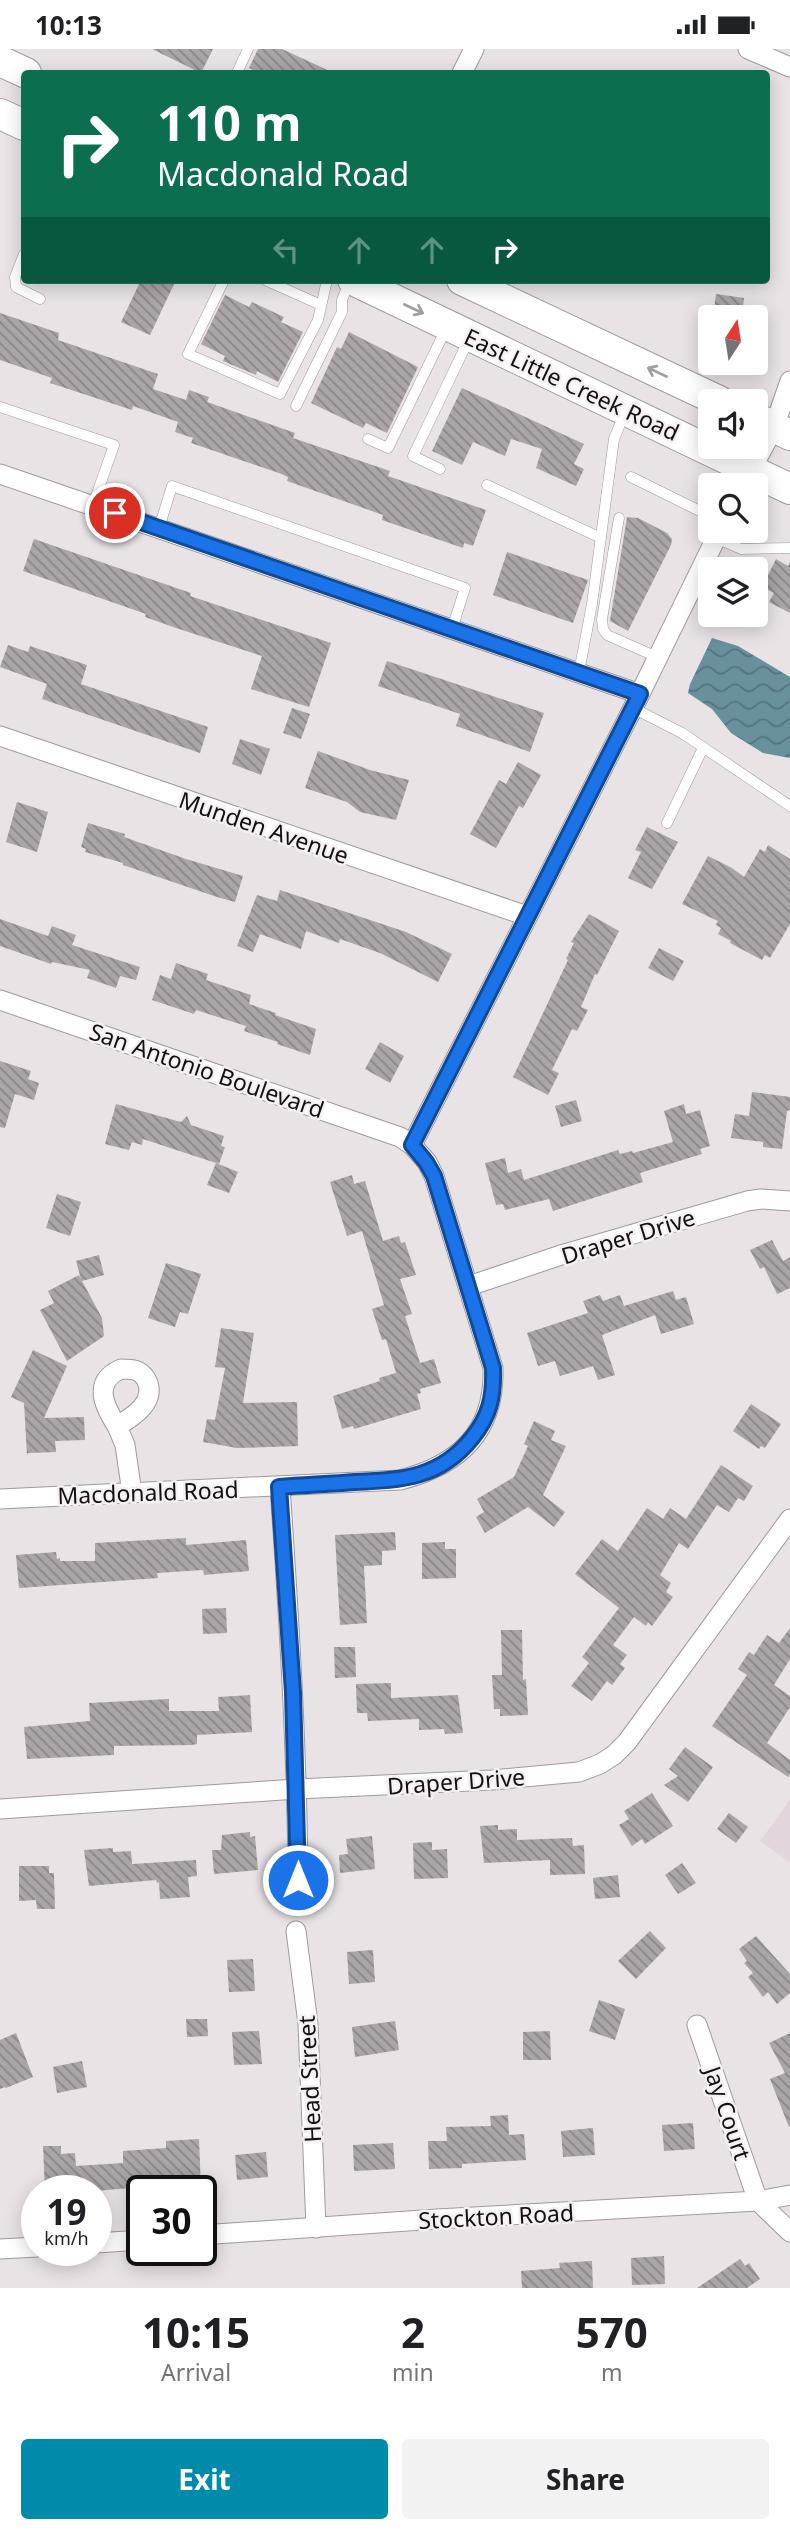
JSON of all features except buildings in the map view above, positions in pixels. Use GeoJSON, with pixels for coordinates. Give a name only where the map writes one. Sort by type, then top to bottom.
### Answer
{"type":"FeatureCollection","features":[{"type":"Feature","properties":{"kind":"main road"},"geometry":{"type":"LineString","coordinates":[[0,61],[21,71]]}},
{"type":"Feature","properties":{"kind":"main road"},"geometry":{"type":"LineString","coordinates":[[0,114],[21,124]]}},
{"type":"Feature","properties":{"kind":"main road","name":"East Little Creek Road"},"geometry":{"type":"LineString","coordinates":[[360,284],[626,409],[740,473]]}},
{"type":"Feature","properties":{"kind":"main road","name":"East Little Creek Road"},"geometry":{"type":"LineString","coordinates":[[470,284],[698,391]]}},
{"type":"Feature","properties":{"kind":"main road","name":"East Little Creek Road"},"geometry":{"type":"LineString","coordinates":[[768,483],[790,489]]}},
{"type":"Feature","properties":{"kind":"street"},"geometry":{"type":"LineString","coordinates":[[464,70],[474,49]]}},
{"type":"Feature","properties":{"kind":"street"},"geometry":{"type":"LineString","coordinates":[[748,49],[790,67]]}},
{"type":"Feature","properties":{"kind":"street"},"geometry":{"type":"LineString","coordinates":[[749,473],[773,427],[790,381]]}},
{"type":"Feature","properties":{"kind":"street"},"geometry":{"type":"LineString","coordinates":[[1,477],[93,505],[579,673],[636,701]]}},
{"type":"Feature","properties":{"kind":"street"},"geometry":{"type":"LineString","coordinates":[[412,1145],[714,543]]}},
{"type":"Feature","properties":{"kind":"street","name":"Munden Avenue"},"geometry":{"type":"LineString","coordinates":[[0,736],[527,916]]}},
{"type":"Feature","properties":{"kind":"street","name":"San Antonio Boulevard"},"geometry":{"type":"LineString","coordinates":[[0,1000],[400,1137],[412,1145]]}},
{"type":"Feature","properties":{"kind":"street","name":"Macdonald Road"},"geometry":{"type":"LineString","coordinates":[[0,1499],[401,1480],[435,1469],[464,1448],[489,1412],[494,1392],[493,1368],[434,1176],[412,1145]]}},
{"type":"Feature","properties":{"kind":"street","name":"Draper Drive"},"geometry":{"type":"LineString","coordinates":[[469,1286],[564,1254],[747,1201],[790,1201]]}},
{"type":"Feature","properties":{"kind":"street"},"geometry":{"type":"LineString","coordinates":[[117,1426],[125,1445],[132,1493]]}},
{"type":"Feature","properties":{"kind":"street"},"geometry":{"type":"LineString","coordinates":[[279,1487],[290,1643],[298,1880]]}},
{"type":"Feature","properties":{"kind":"street","name":"Draper Drive"},"geometry":{"type":"LineString","coordinates":[[0,1809],[297,1789],[492,1780],[579,1772],[600,1764],[627,1742],[790,1519]]}},
{"type":"Feature","properties":{"kind":"street","name":"Head Street"},"geometry":{"type":"LineString","coordinates":[[296,1931],[308,2024],[316,2228]]}},
{"type":"Feature","properties":{"kind":"street","name":"Jay Court"},"geometry":{"type":"LineString","coordinates":[[697,2025],[758,2201]]}},
{"type":"Feature","properties":{"kind":"street","name":"Stockton Road"},"geometry":{"type":"LineString","coordinates":[[217,2234],[758,2201],[790,2195]]}},
{"type":"Feature","properties":{"kind":"street"},"geometry":{"type":"LineString","coordinates":[[758,2201],[790,2232]]}},
{"type":"Feature","properties":{"kind":"street"},"geometry":{"type":"LineString","coordinates":[[0,2249],[21,2248]]}},
{"type":"Feature","properties":{"kind":"lane"},"geometry":{"type":"LineString","coordinates":[[238,70],[248,49]]}},
{"type":"Feature","properties":{"kind":"lane"},"geometry":{"type":"LineString","coordinates":[[21,262],[15,277],[16,287],[40,299]]}},
{"type":"Feature","properties":{"kind":"lane"},"geometry":{"type":"LineString","coordinates":[[222,284],[188,354],[280,394],[318,320],[326,284]]}},
{"type":"Feature","properties":{"kind":"lane"},"geometry":{"type":"LineString","coordinates":[[274,284],[321,305]]}},
{"type":"Feature","properties":{"kind":"lane"},"geometry":{"type":"LineString","coordinates":[[296,406],[342,312],[342,300],[349,284]]}},
{"type":"Feature","properties":{"kind":"lane"},"geometry":{"type":"LineString","coordinates":[[368,439],[388,448],[459,330]]}},
{"type":"Feature","properties":{"kind":"lane"},"geometry":{"type":"LineString","coordinates":[[440,469],[413,456],[459,330]]}},
{"type":"Feature","properties":{"kind":"lane"},"geometry":{"type":"LineString","coordinates":[[0,407],[114,445],[93,505]]}},
{"type":"Feature","properties":{"kind":"lane"},"geometry":{"type":"LineString","coordinates":[[579,673],[592,604],[614,439],[626,409]]}},
{"type":"Feature","properties":{"kind":"lane"},"geometry":{"type":"LineString","coordinates":[[631,477],[698,510]]}},
{"type":"Feature","properties":{"kind":"lane"},"geometry":{"type":"LineString","coordinates":[[488,485],[601,538]]}},
{"type":"Feature","properties":{"kind":"lane"},"geometry":{"type":"LineString","coordinates":[[159,528],[172,486],[465,588],[452,629]]}},
{"type":"Feature","properties":{"kind":"lane"},"geometry":{"type":"LineString","coordinates":[[619,518],[603,629],[607,635],[657,657]]}},
{"type":"Feature","properties":{"kind":"lane"},"geometry":{"type":"LineString","coordinates":[[732,543],[741,549],[790,548]]}},
{"type":"Feature","properties":{"kind":"lane"},"geometry":{"type":"LineString","coordinates":[[636,701],[790,807]]}},
{"type":"Feature","properties":{"kind":"lane"},"geometry":{"type":"LineString","coordinates":[[667,823],[703,748]]}},
{"type":"Feature","properties":{"kind":"shaded area"},"geometry":{"type":"Polygon","coordinates":[[[790,1800],[790,1862],[760,1841],[790,1800]]]}},
{"type":"Feature","properties":{"kind":"water"},"geometry":{"type":"Polygon","coordinates":[[[712,638],[738,646],[790,677],[790,758],[763,753],[731,733],[712,709],[688,693],[712,638]]]}},
{"type":"Feature","properties":{"kind":"route"},"geometry":{"type":"LineString","coordinates":[[115,513],[640,694],[412,1145],[434,1176],[493,1368],[494,1392],[489,1412],[464,1448],[445,1463],[424,1474],[401,1480],[279,1487],[293,1692],[298,1880]]}}]}
